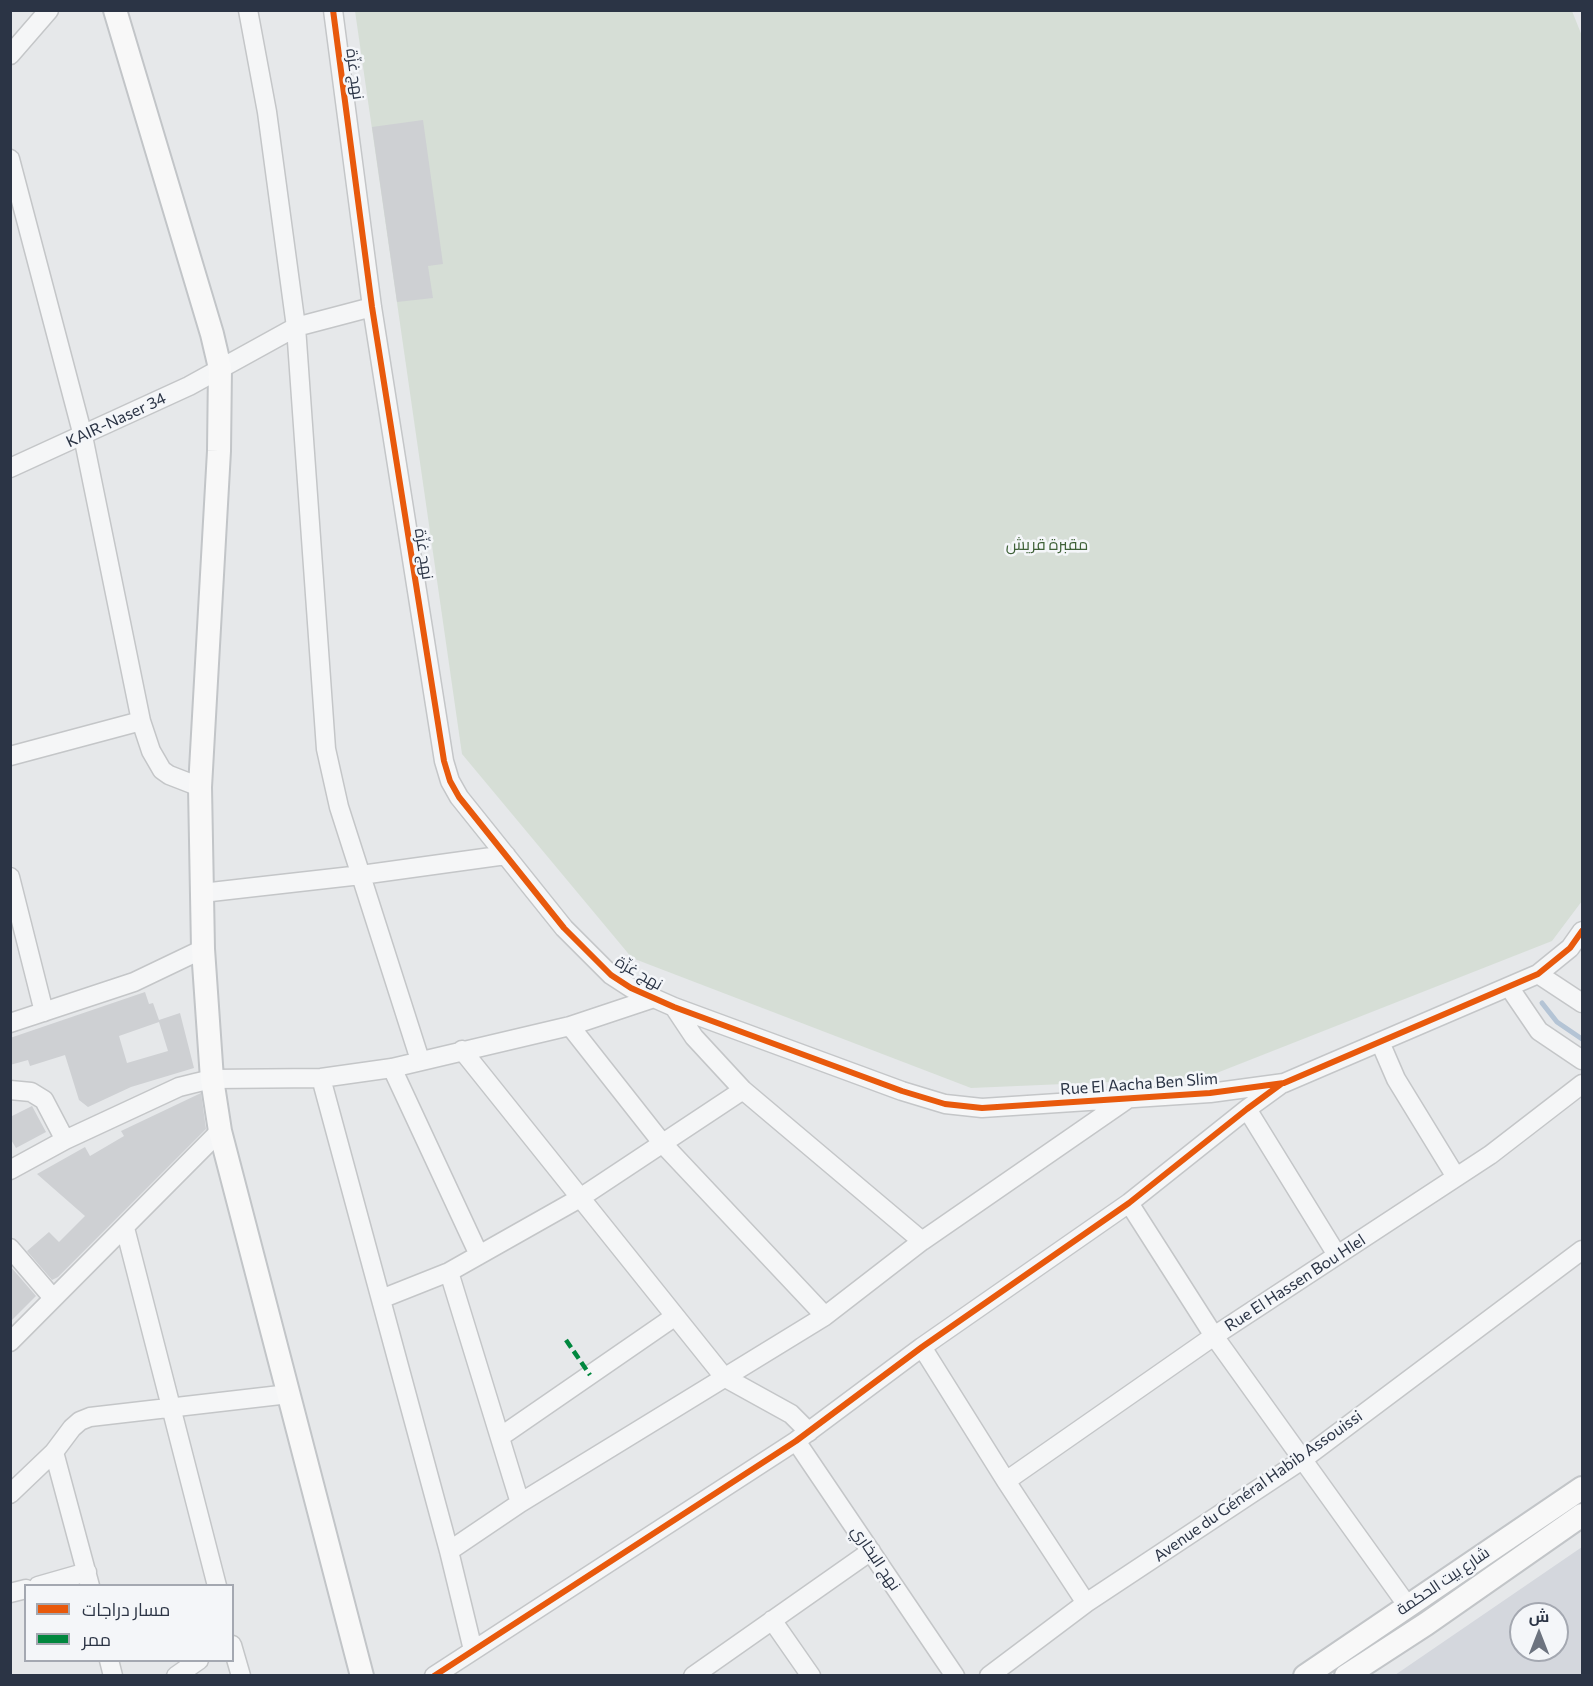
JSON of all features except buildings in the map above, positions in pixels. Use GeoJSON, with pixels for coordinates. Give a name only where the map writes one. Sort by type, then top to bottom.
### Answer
{"type":"FeatureCollection","features":[{"type":"Feature","properties":{"kind":"main road"},"geometry":{"type":"LineString","coordinates":[[115,10],[212,334],[220,368],[219,451],[200,787],[203,950],[212,1079],[220,1131],[362,1676]]}},
{"type":"Feature","properties":{"kind":"main road","name":"شارع بيت الحكمة"},"geometry":{"type":"LineString","coordinates":[[1305,1676],[1582,1488]]}},
{"type":"Feature","properties":{"kind":"main road"},"geometry":{"type":"LineString","coordinates":[[1544,1513],[1556,1533]]}},
{"type":"Feature","properties":{"kind":"main road","name":"شارع بيت الحكمة"},"geometry":{"type":"LineString","coordinates":[[1348,1675],[1426,1624],[1582,1515]]}},
{"type":"Feature","properties":{"kind":"street"},"geometry":{"type":"LineString","coordinates":[[10,55],[49,10]]}},
{"type":"Feature","properties":{"kind":"street"},"geometry":{"type":"LineString","coordinates":[[248,10],[267,112],[296,327],[326,749],[339,807],[420,1060]]}},
{"type":"Feature","properties":{"kind":"street","name":"نهج غزّة"},"geometry":{"type":"LineString","coordinates":[[333,10],[372,307],[444,761],[450,781],[459,797],[584,950],[611,975],[631,988],[674,1006]]}},
{"type":"Feature","properties":{"kind":"street"},"geometry":{"type":"LineString","coordinates":[[10,159],[83,436],[141,721],[151,751],[162,770],[200,787]]}},
{"type":"Feature","properties":{"kind":"street","name":"KAIR-Naser 34"},"geometry":{"type":"LineString","coordinates":[[10,468],[189,386],[296,327],[372,307]]}},
{"type":"Feature","properties":{"kind":"street"},"geometry":{"type":"LineString","coordinates":[[10,756],[141,721]]}},
{"type":"Feature","properties":{"kind":"street"},"geometry":{"type":"LineString","coordinates":[[202,893],[506,855]]}},
{"type":"Feature","properties":{"kind":"street"},"geometry":{"type":"LineString","coordinates":[[11,884],[44,1012]]}},
{"type":"Feature","properties":{"kind":"street","name":"Rue El Aacha Ben Slim"},"geometry":{"type":"LineString","coordinates":[[674,1006],[945,1104],[982,1108],[1126,1100],[1210,1093],[1284,1083],[1538,974],[1570,948],[1582,931]]}},
{"type":"Feature","properties":{"kind":"street"},"geometry":{"type":"LineString","coordinates":[[10,1023],[134,982],[203,950]]}},
{"type":"Feature","properties":{"kind":"street"},"geometry":{"type":"LineString","coordinates":[[1538,974],[1582,1003]]}},
{"type":"Feature","properties":{"kind":"street"},"geometry":{"type":"LineString","coordinates":[[1509,987],[1539,1031],[1582,1060]]}},
{"type":"Feature","properties":{"kind":"street"},"geometry":{"type":"LineString","coordinates":[[10,1170],[65,1140],[179,1087],[212,1079],[321,1078],[392,1068],[570,1026],[654,998]]}},
{"type":"Feature","properties":{"kind":"street"},"geometry":{"type":"LineString","coordinates":[[674,1006],[694,1037],[742,1090],[922,1241]]}},
{"type":"Feature","properties":{"kind":"street"},"geometry":{"type":"LineString","coordinates":[[570,1026],[663,1144],[825,1316]]}},
{"type":"Feature","properties":{"kind":"street"},"geometry":{"type":"LineString","coordinates":[[1380,1042],[1396,1079],[1456,1177]]}},
{"type":"Feature","properties":{"kind":"street"},"geometry":{"type":"LineString","coordinates":[[462,1050],[724,1377]]}},
{"type":"Feature","properties":{"kind":"street"},"geometry":{"type":"LineString","coordinates":[[392,1068],[479,1255]]}},
{"type":"Feature","properties":{"kind":"street"},"geometry":{"type":"LineString","coordinates":[[321,1078],[449,1551],[473,1650]]}},
{"type":"Feature","properties":{"kind":"street"},"geometry":{"type":"LineString","coordinates":[[434,1676],[802,1436],[922,1347],[1129,1203],[1247,1109],[1284,1083]]}},
{"type":"Feature","properties":{"kind":"street","name":"Rue El Hassen Bou Hlel"},"geometry":{"type":"LineString","coordinates":[[1006,1481],[1214,1336],[1490,1155],[1582,1084]]}},
{"type":"Feature","properties":{"kind":"street"},"geometry":{"type":"LineString","coordinates":[[10,1090],[31,1092],[44,1100],[65,1140]]}},
{"type":"Feature","properties":{"kind":"street"},"geometry":{"type":"LineString","coordinates":[[381,1299],[449,1272],[580,1197],[742,1090]]}},
{"type":"Feature","properties":{"kind":"street"},"geometry":{"type":"LineString","coordinates":[[449,1551],[520,1503],[825,1316],[922,1241],[1126,1100]]}},
{"type":"Feature","properties":{"kind":"street"},"geometry":{"type":"LineString","coordinates":[[1247,1109],[1337,1255]]}},
{"type":"Feature","properties":{"kind":"street"},"geometry":{"type":"LineString","coordinates":[[10,1342],[220,1131]]}},
{"type":"Feature","properties":{"kind":"street"},"geometry":{"type":"LineString","coordinates":[[1129,1203],[1214,1336],[1407,1605]]}},
{"type":"Feature","properties":{"kind":"street"},"geometry":{"type":"LineString","coordinates":[[125,1228],[216,1584]]}},
{"type":"Feature","properties":{"kind":"street"},"geometry":{"type":"LineString","coordinates":[[10,1248],[53,1298]]}},
{"type":"Feature","properties":{"kind":"street","name":"Avenue du Général Habib Assouissi"},"geometry":{"type":"LineString","coordinates":[[989,1676],[1086,1603],[1302,1460],[1582,1250]]}},
{"type":"Feature","properties":{"kind":"street"},"geometry":{"type":"LineString","coordinates":[[449,1272],[520,1503]]}},
{"type":"Feature","properties":{"kind":"street"},"geometry":{"type":"LineString","coordinates":[[500,1437],[674,1317]]}},
{"type":"Feature","properties":{"kind":"street"},"geometry":{"type":"LineString","coordinates":[[922,1347],[1086,1603]]}},
{"type":"Feature","properties":{"kind":"street","name":"نهج البخاري"},"geometry":{"type":"LineString","coordinates":[[724,1377],[791,1414],[871,1551],[955,1676]]}},
{"type":"Feature","properties":{"kind":"street"},"geometry":{"type":"LineString","coordinates":[[10,1494],[54,1452],[72,1428],[80,1421],[90,1417],[289,1394]]}},
{"type":"Feature","properties":{"kind":"street"},"geometry":{"type":"LineString","coordinates":[[52,1584],[88,1579],[54,1452]]}},
{"type":"Feature","properties":{"kind":"street"},"geometry":{"type":"LineString","coordinates":[[693,1676],[871,1551]]}},
{"type":"Feature","properties":{"kind":"street"},"geometry":{"type":"LineString","coordinates":[[772,1620],[811,1676]]}},
{"type":"Feature","properties":{"kind":"street"},"geometry":{"type":"LineString","coordinates":[[234,1652],[241,1676]]}},
{"type":"Feature","properties":{"kind":"street"},"geometry":{"type":"LineString","coordinates":[[176,1676],[196,1662]]}},
{"type":"Feature","properties":{"kind":"shaded area"},"geometry":{"type":"Polygon","coordinates":[[[1582,1547],[1582,1675],[1395,1675],[1582,1547]]]}},
{"type":"Feature","properties":{"kind":"green space","name":"مقبرة قريش"},"geometry":{"type":"Polygon","coordinates":[[[355,11],[1572,11],[1582,36],[1582,901],[1552,941],[1204,1078],[971,1088],[632,958],[462,754],[355,11]]]}},
{"type":"Feature","properties":{"kind":"waterway"},"geometry":{"type":"LineString","coordinates":[[1542,1003],[1557,1022],[1582,1039]]}},
{"type":"Feature","properties":{"kind":"marked path"},"geometry":{"type":"LineString","coordinates":[[566,1340],[590,1375]]}},
{"type":"Feature","properties":{"kind":"cycle path"},"geometry":{"type":"LineString","coordinates":[[333,10],[372,307],[444,761],[450,781],[459,797],[564,928],[611,975],[631,988],[674,1007],[902,1091],[945,1104],[982,1108],[1210,1093],[1284,1083],[1538,974],[1570,948],[1582,931]]}},
{"type":"Feature","properties":{"kind":"cycle path"},"geometry":{"type":"LineString","coordinates":[[434,1676],[796,1441],[922,1347],[1129,1203],[1281,1084]]}}]}
